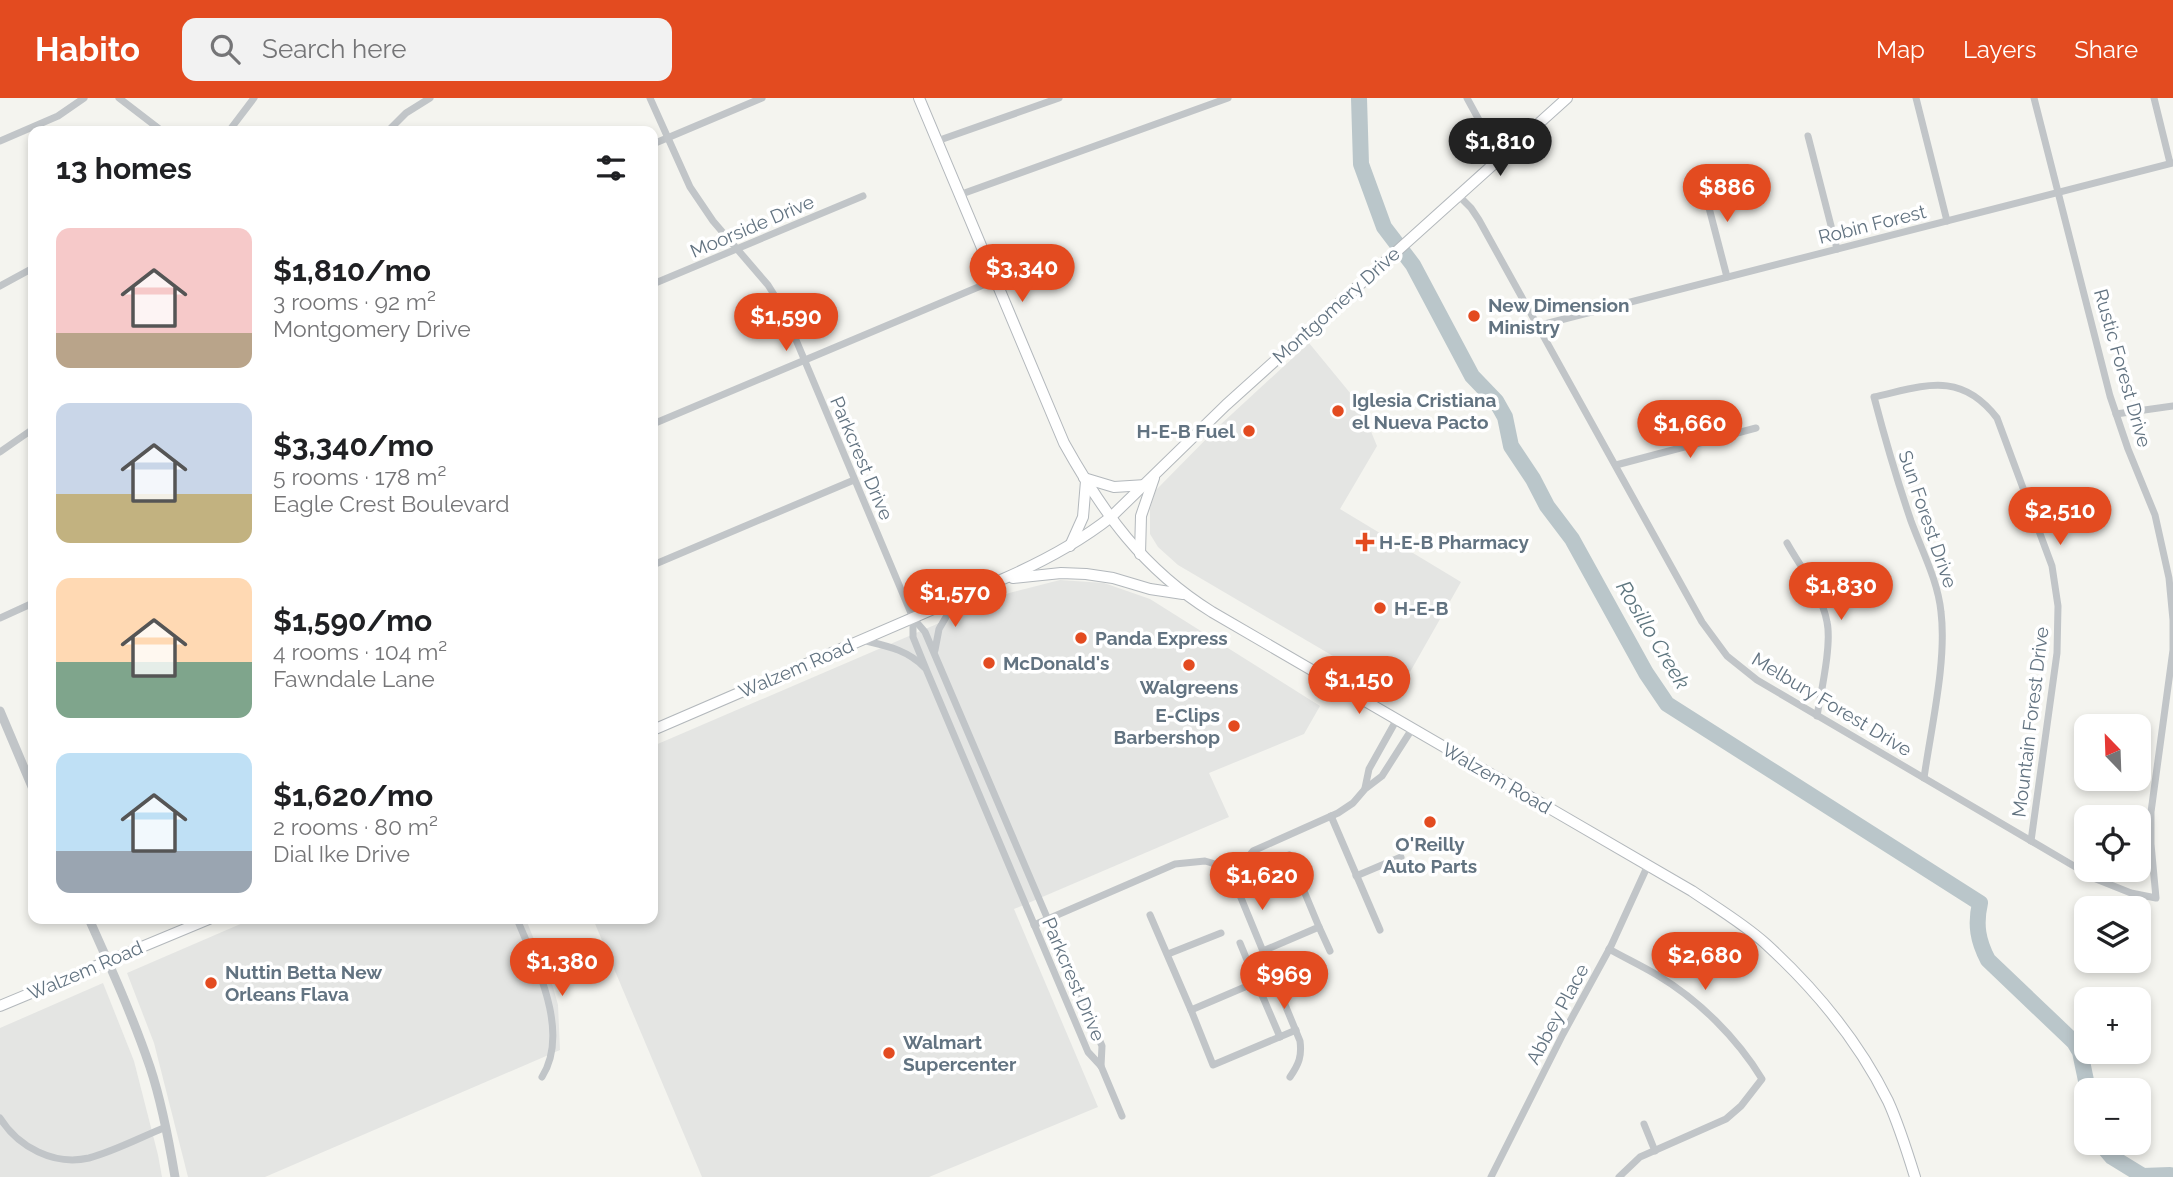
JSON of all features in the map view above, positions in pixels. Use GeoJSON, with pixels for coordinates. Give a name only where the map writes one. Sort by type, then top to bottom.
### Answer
{"type":"FeatureCollection","features":[{"type":"Feature","properties":{"kind":"main road"},"geometry":{"type":"LineString","coordinates":[[919,98],[1064,443],[1084,479],[1111,517]]}},
{"type":"Feature","properties":{"kind":"main road","name":"Montgomery Drive"},"geometry":{"type":"LineString","coordinates":[[1111,517],[1235,397],[1567,98]]}},
{"type":"Feature","properties":{"kind":"main road"},"geometry":{"type":"LineString","coordinates":[[1140,554],[1141,516],[1155,476]]}},
{"type":"Feature","properties":{"kind":"main road"},"geometry":{"type":"LineString","coordinates":[[1084,479],[1114,486],[1146,485]]}},
{"type":"Feature","properties":{"kind":"main road"},"geometry":{"type":"LineString","coordinates":[[1069,547],[1083,517],[1084,479]]}},
{"type":"Feature","properties":{"kind":"main road","name":"Walzem Road"},"geometry":{"type":"LineString","coordinates":[[658,728],[1003,579],[1069,547],[1111,517],[1140,554],[1184,594],[1692,891],[1766,944],[1831,1013],[1856,1048],[1888,1102],[1915,1177]]}},
{"type":"Feature","properties":{"kind":"main road"},"geometry":{"type":"LineString","coordinates":[[1003,579],[1061,573],[1086,574],[1184,594]]}},
{"type":"Feature","properties":{"kind":"main road","name":"Walzem Road"},"geometry":{"type":"LineString","coordinates":[[0,1006],[197,924]]}},
{"type":"Feature","properties":{"kind":"main road"},"geometry":{"type":"LineString","coordinates":[[1906,1149],[1924,1177]]}},
{"type":"Feature","properties":{"kind":"street"},"geometry":{"type":"LineString","coordinates":[[35,126],[58,116],[84,98]]}},
{"type":"Feature","properties":{"kind":"street"},"geometry":{"type":"LineString","coordinates":[[119,98],[155,126]]}},
{"type":"Feature","properties":{"kind":"street"},"geometry":{"type":"LineString","coordinates":[[233,126],[254,98]]}},
{"type":"Feature","properties":{"kind":"street"},"geometry":{"type":"LineString","coordinates":[[393,126],[406,113],[430,98]]}},
{"type":"Feature","properties":{"kind":"street","name":"Parkcrest Drive"},"geometry":{"type":"LineString","coordinates":[[650,98],[691,187],[713,221],[773,293],[783,309],[913,618],[925,632],[935,654],[1102,1046],[1101,1066]]}},
{"type":"Feature","properties":{"kind":"street"},"geometry":{"type":"LineString","coordinates":[[658,142],[762,98]]}},
{"type":"Feature","properties":{"kind":"street"},"geometry":{"type":"LineString","coordinates":[[937,141],[1059,98]]}},
{"type":"Feature","properties":{"kind":"street"},"geometry":{"type":"LineString","coordinates":[[959,195],[1228,98]]}},
{"type":"Feature","properties":{"kind":"street"},"geometry":{"type":"LineString","coordinates":[[1467,98],[1491,142],[1503,154]]}},
{"type":"Feature","properties":{"kind":"street"},"geometry":{"type":"LineString","coordinates":[[1916,98],[1947,221]]}},
{"type":"Feature","properties":{"kind":"street","name":"Rustic Forest Drive"},"geometry":{"type":"LineString","coordinates":[[2034,98],[2116,414],[2151,501],[2165,551],[2173,620],[2173,650],[2169,712],[2151,812],[2156,898]]}},
{"type":"Feature","properties":{"kind":"street"},"geometry":{"type":"LineString","coordinates":[[2154,98],[2172,163]]}},
{"type":"Feature","properties":{"kind":"street"},"geometry":{"type":"LineString","coordinates":[[0,141],[28,129]]}},
{"type":"Feature","properties":{"kind":"street"},"geometry":{"type":"LineString","coordinates":[[1808,136],[1837,249]]}},
{"type":"Feature","properties":{"kind":"street","name":"Robin Forest"},"geometry":{"type":"LineString","coordinates":[[1537,326],[2172,163]]}},
{"type":"Feature","properties":{"kind":"street"},"geometry":{"type":"LineString","coordinates":[[1701,177],[1727,277]]}},
{"type":"Feature","properties":{"kind":"street","name":"Melbury Forest Drive"},"geometry":{"type":"LineString","coordinates":[[1458,195],[1471,208],[1492,244],[1702,622],[1721,650],[1749,675],[2096,879],[2132,893],[2156,898]]}},
{"type":"Feature","properties":{"kind":"street","name":"Moorside Drive"},"geometry":{"type":"LineString","coordinates":[[658,282],[863,196]]}},
{"type":"Feature","properties":{"kind":"street"},"geometry":{"type":"LineString","coordinates":[[0,286],[28,271]]}},
{"type":"Feature","properties":{"kind":"street"},"geometry":{"type":"LineString","coordinates":[[658,422],[995,280]]}},
{"type":"Feature","properties":{"kind":"street","name":"Mountain Forest Drive"},"geometry":{"type":"LineString","coordinates":[[1874,397],[1943,384],[1962,389],[1989,407],[2002,429],[2039,529],[2052,566],[2059,634],[2031,841]]}},
{"type":"Feature","properties":{"kind":"street","name":"Sun Forest Drive"},"geometry":{"type":"LineString","coordinates":[[1874,397],[1893,470],[1934,582],[1942,613],[1941,665],[1924,778]]}},
{"type":"Feature","properties":{"kind":"street"},"geometry":{"type":"LineString","coordinates":[[2116,414],[2173,406]]}},
{"type":"Feature","properties":{"kind":"street"},"geometry":{"type":"LineString","coordinates":[[1616,465],[1756,428]]}},
{"type":"Feature","properties":{"kind":"street"},"geometry":{"type":"LineString","coordinates":[[0,452],[28,432]]}},
{"type":"Feature","properties":{"kind":"street"},"geometry":{"type":"LineString","coordinates":[[658,563],[854,480]]}},
{"type":"Feature","properties":{"kind":"street"},"geometry":{"type":"LineString","coordinates":[[1787,543],[1819,598],[1827,620],[1828,642],[1817,716]]}},
{"type":"Feature","properties":{"kind":"street"},"geometry":{"type":"LineString","coordinates":[[935,654],[939,629],[957,599]]}},
{"type":"Feature","properties":{"kind":"street"},"geometry":{"type":"LineString","coordinates":[[0,618],[28,606]]}},
{"type":"Feature","properties":{"kind":"street","name":"Parkcrest Drive"},"geometry":{"type":"LineString","coordinates":[[913,618],[912,637],[1088,1052],[1101,1066],[1122,1116]]}},
{"type":"Feature","properties":{"kind":"street"},"geometry":{"type":"LineString","coordinates":[[862,640],[901,650],[913,656],[926,669]]}},
{"type":"Feature","properties":{"kind":"street"},"geometry":{"type":"LineString","coordinates":[[0,711],[28,777]]}},
{"type":"Feature","properties":{"kind":"street"},"geometry":{"type":"LineString","coordinates":[[1364,789],[1369,769],[1397,719]]}},
{"type":"Feature","properties":{"kind":"street"},"geometry":{"type":"LineString","coordinates":[[1290,1077],[1299,1063],[1302,1051],[1296,1030],[1239,893],[1239,871],[1252,851],[1331,817],[1353,803],[1364,789],[1382,776],[1412,729]]}},
{"type":"Feature","properties":{"kind":"street"},"geometry":{"type":"LineString","coordinates":[[1331,817],[1380,930]]}},
{"type":"Feature","properties":{"kind":"street"},"geometry":{"type":"LineString","coordinates":[[1289,855],[1330,951]]}},
{"type":"Feature","properties":{"kind":"street"},"geometry":{"type":"LineString","coordinates":[[1356,876],[1401,857]]}},
{"type":"Feature","properties":{"kind":"street"},"geometry":{"type":"LineString","coordinates":[[1034,925],[1175,864],[1205,861],[1239,871]]}},
{"type":"Feature","properties":{"kind":"street","name":"Abbey Place"},"geometry":{"type":"LineString","coordinates":[[1491,1177],[1609,949],[1648,865]]}},
{"type":"Feature","properties":{"kind":"street"},"geometry":{"type":"LineString","coordinates":[[1150,915],[1213,1065],[1296,1030]]}},
{"type":"Feature","properties":{"kind":"street"},"geometry":{"type":"LineString","coordinates":[[91,924],[151,1069],[176,1177]]}},
{"type":"Feature","properties":{"kind":"street"},"geometry":{"type":"LineString","coordinates":[[519,924],[550,1008],[550,1058],[541,1077]]}},
{"type":"Feature","properties":{"kind":"street"},"geometry":{"type":"LineString","coordinates":[[1263,951],[1319,927]]}},
{"type":"Feature","properties":{"kind":"street"},"geometry":{"type":"LineString","coordinates":[[1168,954],[1221,933]]}},
{"type":"Feature","properties":{"kind":"street"},"geometry":{"type":"LineString","coordinates":[[1240,943],[1256,982]]}},
{"type":"Feature","properties":{"kind":"street"},"geometry":{"type":"LineString","coordinates":[[1609,949],[1660,976],[1698,1004],[1748,1057],[1762,1079],[1726,1119],[1640,1157],[1619,1177]]}},
{"type":"Feature","properties":{"kind":"street"},"geometry":{"type":"LineString","coordinates":[[1191,1010],[1273,975]]}},
{"type":"Feature","properties":{"kind":"street"},"geometry":{"type":"LineString","coordinates":[[1262,995],[1280,1037]]}},
{"type":"Feature","properties":{"kind":"street"},"geometry":{"type":"LineString","coordinates":[[1088,1052],[1102,1046]]}},
{"type":"Feature","properties":{"kind":"street"},"geometry":{"type":"LineString","coordinates":[[0,1118],[11,1134],[30,1147],[44,1154],[74,1160],[103,1153],[166,1127]]}},
{"type":"Feature","properties":{"kind":"street"},"geometry":{"type":"LineString","coordinates":[[1644,1124],[1655,1151]]}},
{"type":"Feature","properties":{"kind":"shaded area"},"geometry":{"type":"Polygon","coordinates":[[[1309,343],[1360,405],[1377,446],[1340,509],[1461,582],[1397,695],[1178,565],[1158,547],[1150,534],[1150,509],[1155,491],[1220,425],[1309,343]]]}},
{"type":"Feature","properties":{"kind":"shaded area"},"geometry":{"type":"Polygon","coordinates":[[[1060,580],[1104,583],[1150,599],[1320,706],[1304,734],[1209,773],[1229,817],[1014,909],[1098,1107],[929,1177],[702,1177],[595,924],[658,924],[658,744],[1009,593],[1060,580]]]}},
{"type":"Feature","properties":{"kind":"shaded area"},"geometry":{"type":"Polygon","coordinates":[[[240,924],[528,924],[558,1005],[560,1050],[265,1177],[188,1177],[154,1043],[127,973],[240,924]]]}},
{"type":"Feature","properties":{"kind":"shaded area"},"geometry":{"type":"Polygon","coordinates":[[[103,983],[134,1061],[162,1177],[0,1177],[0,1028],[103,983]]]}},
{"type":"Feature","properties":{"kind":"waterway","name":"Rosillo Creek"},"geometry":{"type":"LineString","coordinates":[[1359,98],[1361,164],[1384,227],[1413,265],[1472,376],[1496,401],[1505,417],[1511,446],[1547,506],[1572,539],[1646,673],[1667,704],[1980,903],[1978,933],[1988,960],[2074,1042],[2080,1052],[2085,1078]]}},
{"type":"Feature","properties":{"kind":"waterway","name":"Rosillo Creek"},"geometry":{"type":"LineString","coordinates":[[2110,1155],[2143,1176],[2172,1177]]}},
{"type":"Feature","properties":{"kind":"place","name":"New Dimension Ministry"},"geometry":{"type":"Point","coordinates":[1474,316]}},
{"type":"Feature","properties":{"kind":"place","name":"Iglesia Cristiana el Nueva Pacto"},"geometry":{"type":"Point","coordinates":[1338,411]}},
{"type":"Feature","properties":{"kind":"place","name":"H-E-B Fuel"},"geometry":{"type":"Point","coordinates":[1249,431]}},
{"type":"Feature","properties":{"kind":"place","name":"H-E-B Pharmacy"},"geometry":{"type":"Point","coordinates":[1365,542]}},
{"type":"Feature","properties":{"kind":"place","name":"H-E-B"},"geometry":{"type":"Point","coordinates":[1380,608]}},
{"type":"Feature","properties":{"kind":"place","name":"Panda Express"},"geometry":{"type":"Point","coordinates":[1081,638]}},
{"type":"Feature","properties":{"kind":"place","name":"McDonald's"},"geometry":{"type":"Point","coordinates":[989,663]}},
{"type":"Feature","properties":{"kind":"place","name":"Walgreens"},"geometry":{"type":"Point","coordinates":[1189,665]}},
{"type":"Feature","properties":{"kind":"place","name":"E-Clips Barbershop"},"geometry":{"type":"Point","coordinates":[1234,726]}},
{"type":"Feature","properties":{"kind":"place","name":"O'Reilly Auto Parts"},"geometry":{"type":"Point","coordinates":[1430,822]}},
{"type":"Feature","properties":{"kind":"place","name":"Nuttin Betta New Orleans Flava"},"geometry":{"type":"Point","coordinates":[211,983]}},
{"type":"Feature","properties":{"kind":"place","name":"Walmart Supercenter"},"geometry":{"type":"Point","coordinates":[889,1053]}}]}
